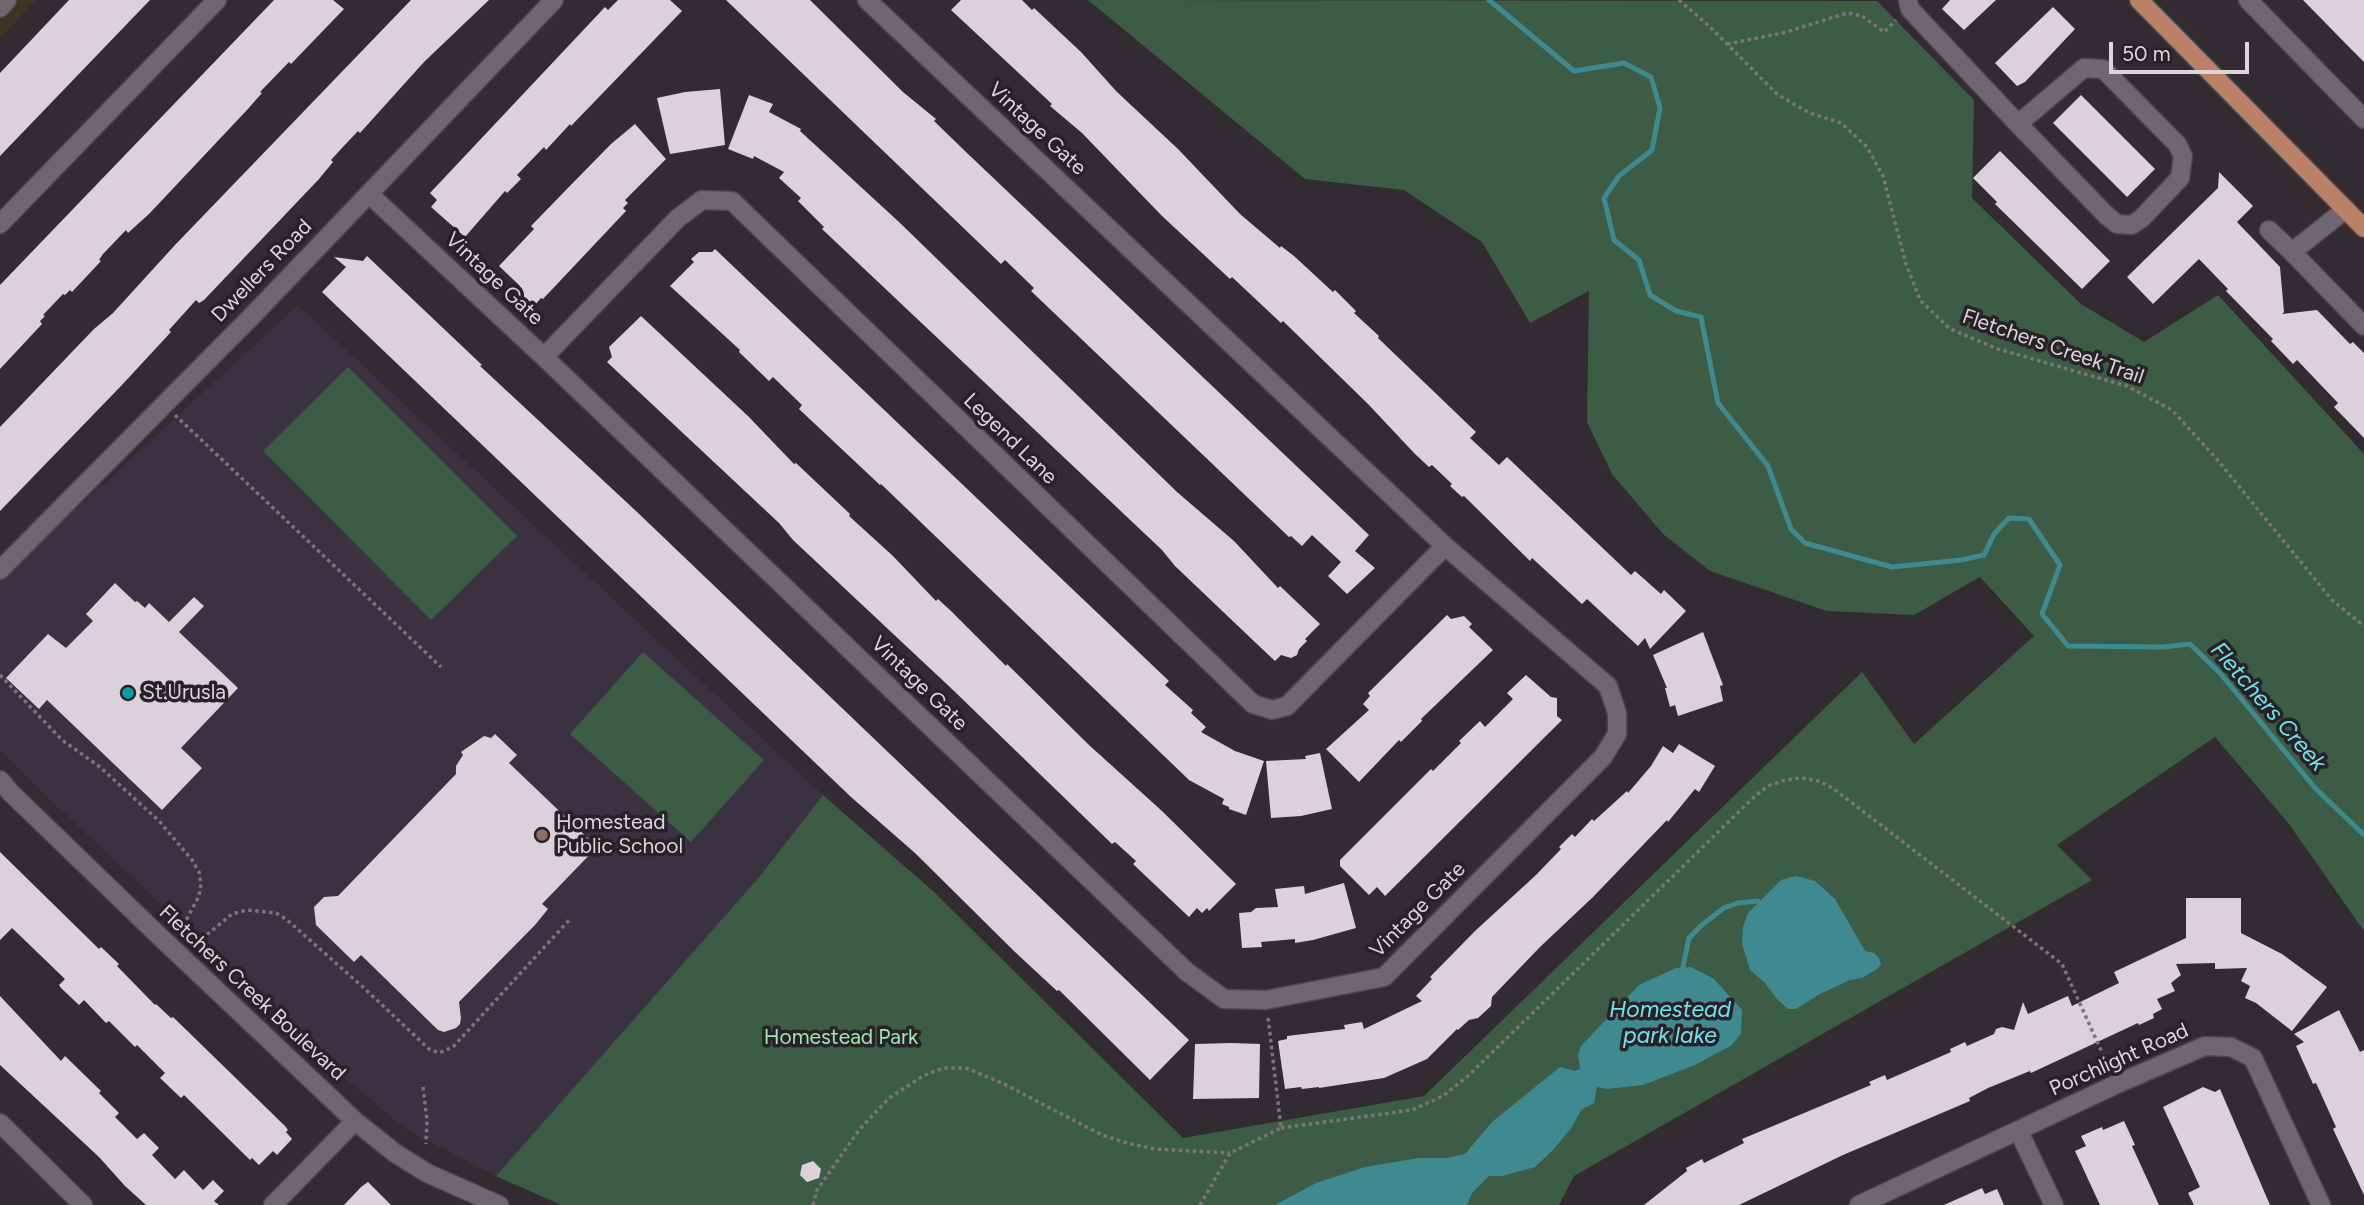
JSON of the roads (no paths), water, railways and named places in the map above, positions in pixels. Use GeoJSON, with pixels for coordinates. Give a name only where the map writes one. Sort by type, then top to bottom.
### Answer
{"type":"FeatureCollection","features":[{"type":"Feature","properties":{"kind":"main road"},"geometry":{"type":"LineString","coordinates":[[2139,0],[2364,228]]}},
{"type":"Feature","properties":{"kind":"street"},"geometry":{"type":"LineString","coordinates":[[0,8],[7,0]]}},
{"type":"Feature","properties":{"kind":"street"},"geometry":{"type":"LineString","coordinates":[[0,224],[216,0]]}},
{"type":"Feature","properties":{"kind":"street","name":"Dwellers Road"},"geometry":{"type":"LineString","coordinates":[[0,570],[369,194],[554,0]]}},
{"type":"Feature","properties":{"kind":"street","name":"Vintage Gate"},"geometry":{"type":"LineString","coordinates":[[369,194],[544,357],[1187,972],[1224,999],[1266,1000],[1384,977],[1603,757],[1617,734],[1617,713],[1608,686],[1445,547],[867,0]]}},
{"type":"Feature","properties":{"kind":"street"},"geometry":{"type":"LineString","coordinates":[[1908,0],[1910,9],[2018,124],[2117,224],[2132,225],[2142,218],[2180,178],[2183,156],[2177,144],[2103,69],[2084,68],[2018,124]]}},
{"type":"Feature","properties":{"kind":"street"},"geometry":{"type":"LineString","coordinates":[[2248,0],[2364,119]]}},
{"type":"Feature","properties":{"kind":"street","name":"Legend Lane"},"geometry":{"type":"LineString","coordinates":[[544,357],[678,218],[702,200],[732,201],[1252,704],[1272,710],[1287,706],[1445,547]]}},
{"type":"Feature","properties":{"kind":"street"},"geometry":{"type":"LineString","coordinates":[[2292,252],[2346,209]]}},
{"type":"Feature","properties":{"kind":"street"},"geometry":{"type":"LineString","coordinates":[[2269,230],[2364,326]]}},
{"type":"Feature","properties":{"kind":"street","name":"Fletchers Creek Boulevard"},"geometry":{"type":"LineString","coordinates":[[0,780],[155,932],[355,1121],[395,1153],[427,1173],[499,1205]]}},
{"type":"Feature","properties":{"kind":"street","name":"Porchlight Road"},"geometry":{"type":"LineString","coordinates":[[1859,1205],[2019,1132],[2116,1084],[2205,1046],[2231,1047],[2253,1058],[2321,1205]]}},
{"type":"Feature","properties":{"kind":"street"},"geometry":{"type":"LineString","coordinates":[[273,1205],[355,1121]]}},
{"type":"Feature","properties":{"kind":"street"},"geometry":{"type":"LineString","coordinates":[[0,1123],[83,1205]]}},
{"type":"Feature","properties":{"kind":"street"},"geometry":{"type":"LineString","coordinates":[[2019,1132],[2054,1205]]}},
{"type":"Feature","properties":{"kind":"water"},"geometry":{"type":"Polygon","coordinates":[[[1796,876],[1815,881],[1835,899],[1865,951],[1874,953],[1881,964],[1862,978],[1850,980],[1820,994],[1796,1009],[1788,1009],[1750,970],[1742,944],[1743,927],[1748,913],[1781,880],[1796,876]]]}},
{"type":"Feature","properties":{"kind":"water","name":"Homestead park lake"},"geometry":{"type":"Polygon","coordinates":[[[1691,967],[1714,979],[1742,1010],[1741,1033],[1732,1045],[1695,1065],[1643,1085],[1607,1089],[1597,1087],[1594,1103],[1581,1110],[1572,1127],[1535,1167],[1502,1176],[1489,1176],[1472,1193],[1467,1205],[1275,1205],[1316,1183],[1365,1167],[1465,1154],[1492,1122],[1560,1067],[1575,1071],[1580,1069],[1578,1055],[1581,1046],[1639,985],[1676,968],[1691,967]]]}},
{"type":"Feature","properties":{"kind":"waterway","name":"Fletchers Creek"},"geometry":{"type":"LineString","coordinates":[[1489,0],[1574,71],[1624,63],[1651,77],[1660,108],[1652,150],[1619,176],[1604,198],[1614,240],[1639,260],[1650,295],[1676,311],[1701,317],[1718,403],[1768,466],[1791,529],[1805,543],[1892,567],[1961,560],[1984,555],[1994,534],[2009,518],[2029,519],[2060,565],[2042,614],[2068,646],[2163,647],[2190,644],[2220,673],[2315,788],[2364,835]]}},
{"type":"Feature","properties":{"kind":"waterway"},"geometry":{"type":"LineString","coordinates":[[1683,967],[1689,938],[1703,924],[1724,908],[1758,901]]}},
{"type":"Feature","properties":{"kind":"place","name":"St.Urusla"},"geometry":{"type":"Point","coordinates":[128,693]}},
{"type":"Feature","properties":{"kind":"place","name":"Homestead Public School"},"geometry":{"type":"Point","coordinates":[542,835]}},
{"type":"Feature","properties":{"kind":"park label","name":"Homestead Park"},"geometry":{"type":"Point","coordinates":[841,1038]}}]}
